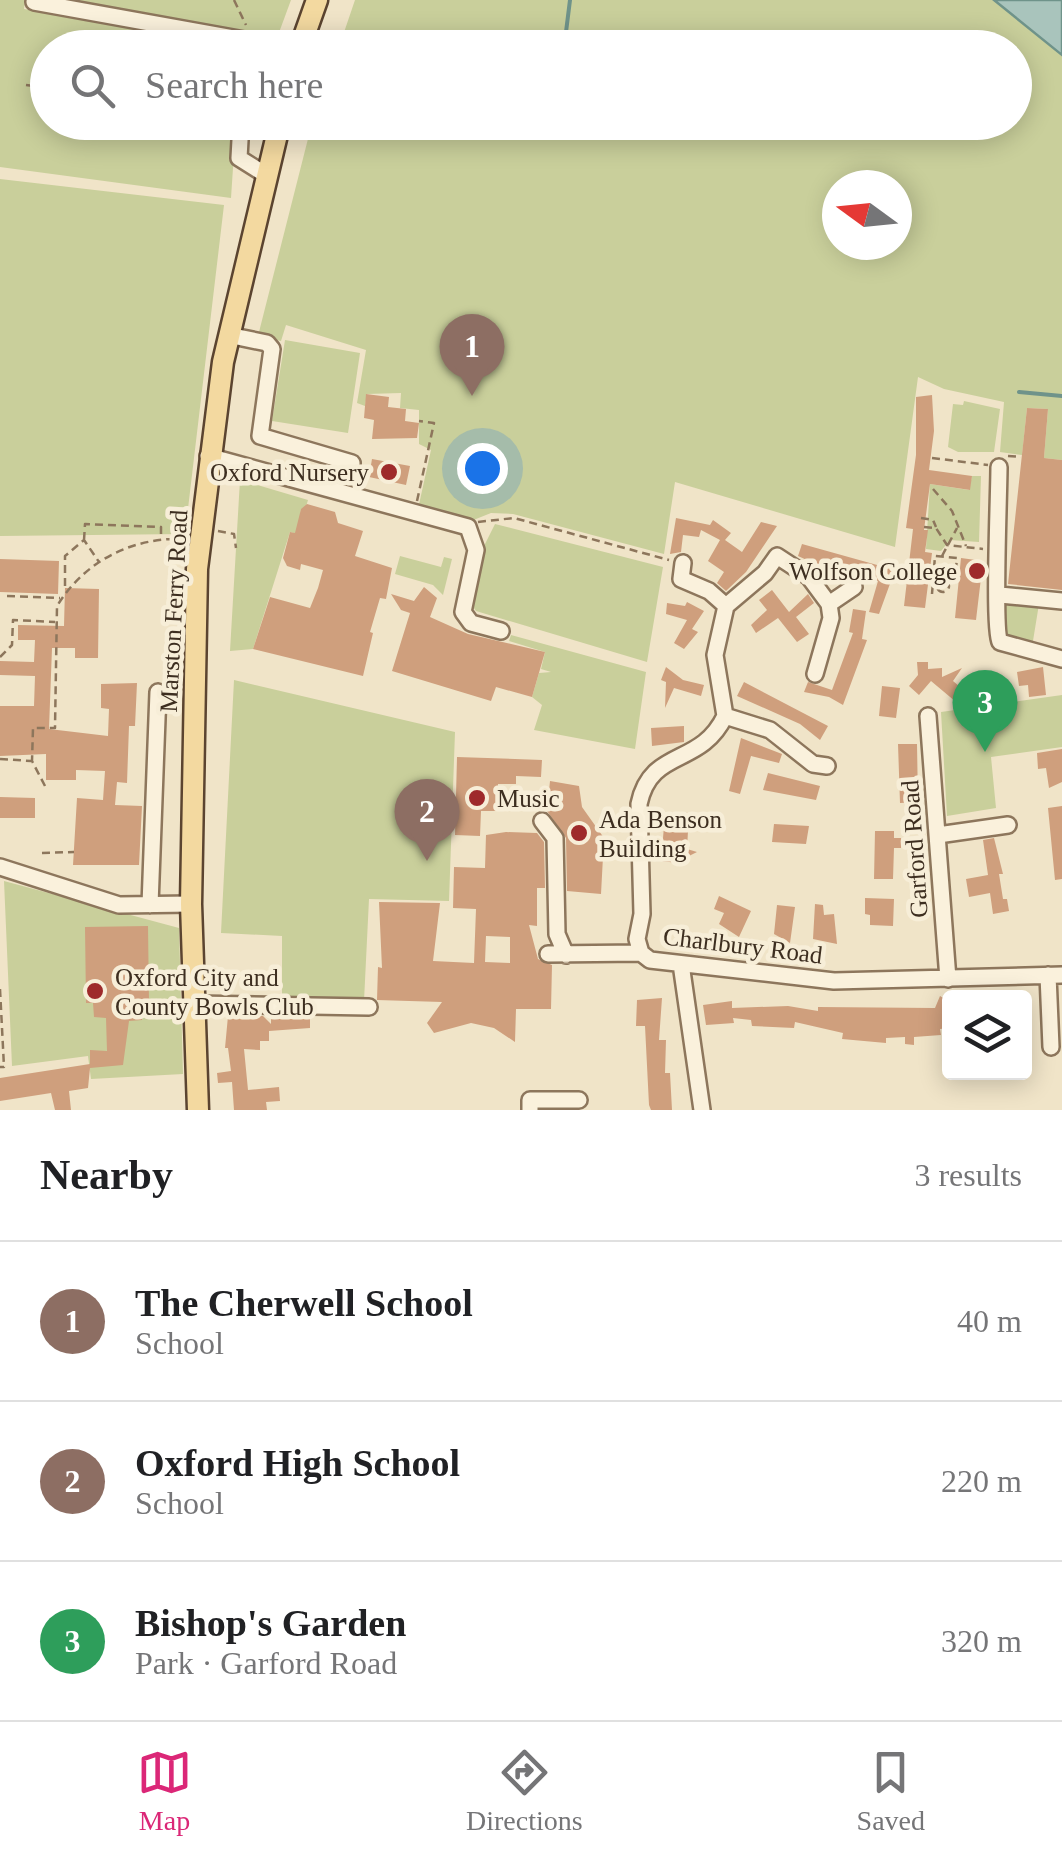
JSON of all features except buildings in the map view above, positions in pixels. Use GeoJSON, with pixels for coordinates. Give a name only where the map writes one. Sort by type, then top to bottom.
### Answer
{"type":"FeatureCollection","features":[{"type":"Feature","properties":{"kind":"main road"},"geometry":{"type":"LineString","coordinates":[[306,30],[317,0]]}},
{"type":"Feature","properties":{"kind":"main road","name":"Marston Ferry Road"},"geometry":{"type":"LineString","coordinates":[[198,1110],[191,904],[196,601],[208,456],[228,336],[275,140]]}},
{"type":"Feature","properties":{"kind":"street"},"geometry":{"type":"LineString","coordinates":[[34,2],[179,30]]}},
{"type":"Feature","properties":{"kind":"street"},"geometry":{"type":"LineString","coordinates":[[240,140],[238,158],[266,176]]}},
{"type":"Feature","properties":{"kind":"street"},"geometry":{"type":"LineString","coordinates":[[228,336],[267,343],[272,349],[260,436],[352,463]]}},
{"type":"Feature","properties":{"kind":"street"},"geometry":{"type":"LineString","coordinates":[[208,456],[468,528],[476,550],[463,612],[471,623],[501,632]]}},
{"type":"Feature","properties":{"kind":"street"},"geometry":{"type":"LineString","coordinates":[[999,466],[1000,595],[995,632],[1000,642],[1062,659]]}},
{"type":"Feature","properties":{"kind":"street"},"geometry":{"type":"LineString","coordinates":[[814,674],[831,618],[829,604],[809,577],[777,556],[765,573],[726,606],[715,654],[726,716],[770,730],[813,764],[827,766]]}},
{"type":"Feature","properties":{"kind":"street"},"geometry":{"type":"LineString","coordinates":[[678,574],[709,591],[726,606]]}},
{"type":"Feature","properties":{"kind":"street"},"geometry":{"type":"LineString","coordinates":[[829,604],[854,587]]}},
{"type":"Feature","properties":{"kind":"street"},"geometry":{"type":"LineString","coordinates":[[1000,595],[1062,602]]}},
{"type":"Feature","properties":{"kind":"street"},"geometry":{"type":"LineString","coordinates":[[150,905],[158,692]]}},
{"type":"Feature","properties":{"kind":"street","name":"Charlbury Road"},"geometry":{"type":"LineString","coordinates":[[726,716],[704,746],[668,761],[643,787],[639,804],[642,914],[637,939],[641,953],[650,960],[834,981],[1055,975]]}},
{"type":"Feature","properties":{"kind":"street","name":"Garford Road"},"geometry":{"type":"LineString","coordinates":[[928,716],[948,978]]}},
{"type":"Feature","properties":{"kind":"street"},"geometry":{"type":"LineString","coordinates":[[542,821],[555,838],[557,934],[566,954]]}},
{"type":"Feature","properties":{"kind":"street"},"geometry":{"type":"LineString","coordinates":[[938,835],[1008,825]]}},
{"type":"Feature","properties":{"kind":"street"},"geometry":{"type":"LineString","coordinates":[[0,867],[97,900],[191,904]]}},
{"type":"Feature","properties":{"kind":"street"},"geometry":{"type":"LineString","coordinates":[[548,954],[641,953]]}},
{"type":"Feature","properties":{"kind":"street"},"geometry":{"type":"LineString","coordinates":[[681,964],[702,1110]]}},
{"type":"Feature","properties":{"kind":"street"},"geometry":{"type":"LineString","coordinates":[[1051,1047],[1055,975]]}},
{"type":"Feature","properties":{"kind":"street"},"geometry":{"type":"LineString","coordinates":[[192,1004],[368,1007]]}},
{"type":"Feature","properties":{"kind":"street"},"geometry":{"type":"LineString","coordinates":[[530,1105],[579,1100]]}},
{"type":"Feature","properties":{"kind":"path"},"geometry":{"type":"LineString","coordinates":[[234,0],[246,30]]}},
{"type":"Feature","properties":{"kind":"path"},"geometry":{"type":"LineString","coordinates":[[26,85],[30,86]]}},
{"type":"Feature","properties":{"kind":"path"},"geometry":{"type":"LineString","coordinates":[[414,512],[434,423],[419,421]]}},
{"type":"Feature","properties":{"kind":"path"},"geometry":{"type":"LineString","coordinates":[[932,458],[999,466]]}},
{"type":"Feature","properties":{"kind":"path"},"geometry":{"type":"LineString","coordinates":[[933,488],[942,494],[966,547]]}},
{"type":"Feature","properties":{"kind":"path"},"geometry":{"type":"LineString","coordinates":[[468,528],[482,520],[514,518],[664,559]]}},
{"type":"Feature","properties":{"kind":"path"},"geometry":{"type":"LineString","coordinates":[[921,518],[933,520],[950,545],[951,558]]}},
{"type":"Feature","properties":{"kind":"path"},"geometry":{"type":"LineString","coordinates":[[99,562],[84,540],[85,524],[161,527],[161,538]]}},
{"type":"Feature","properties":{"kind":"path"},"geometry":{"type":"LineString","coordinates":[[924,527],[936,528]]}},
{"type":"Feature","properties":{"kind":"path"},"geometry":{"type":"LineString","coordinates":[[942,557],[958,527]]}},
{"type":"Feature","properties":{"kind":"path"},"geometry":{"type":"LineString","coordinates":[[215,530],[234,534],[236,548]]}},
{"type":"Feature","properties":{"kind":"path"},"geometry":{"type":"LineString","coordinates":[[65,588],[116,550],[161,538],[190,539]]}},
{"type":"Feature","properties":{"kind":"path"},"geometry":{"type":"LineString","coordinates":[[171,559],[180,539]]}},
{"type":"Feature","properties":{"kind":"path"},"geometry":{"type":"LineString","coordinates":[[45,786],[32,761],[32,728],[55,728],[56,622],[65,588],[65,556],[84,540]]}},
{"type":"Feature","properties":{"kind":"path"},"geometry":{"type":"LineString","coordinates":[[950,545],[1000,550]]}},
{"type":"Feature","properties":{"kind":"path"},"geometry":{"type":"LineString","coordinates":[[936,556],[957,558],[954,588],[930,594],[936,556]]}},
{"type":"Feature","properties":{"kind":"path"},"geometry":{"type":"LineString","coordinates":[[934,572],[954,588]]}},
{"type":"Feature","properties":{"kind":"path"},"geometry":{"type":"LineString","coordinates":[[940,592],[941,580]]}},
{"type":"Feature","properties":{"kind":"path"},"geometry":{"type":"LineString","coordinates":[[7,596],[62,598]]}},
{"type":"Feature","properties":{"kind":"path"},"geometry":{"type":"LineString","coordinates":[[0,657],[12,644],[13,620],[56,622]]}},
{"type":"Feature","properties":{"kind":"path"},"geometry":{"type":"LineString","coordinates":[[0,759],[32,761]]}},
{"type":"Feature","properties":{"kind":"path"},"geometry":{"type":"LineString","coordinates":[[42,853],[74,852]]}},
{"type":"Feature","properties":{"kind":"path"},"geometry":{"type":"LineString","coordinates":[[0,989],[4,1066],[0,1067]]}},
{"type":"Feature","properties":{"kind":"green space"},"geometry":{"type":"Polygon","coordinates":[[[0,0],[25,0],[24,9],[151,30],[30,30],[30,140],[235,140],[231,198],[0,167],[0,0]]]}},
{"type":"Feature","properties":{"kind":"green space"},"geometry":{"type":"Polygon","coordinates":[[[42,0],[291,0],[280,30],[228,30],[42,0]]]}},
{"type":"Feature","properties":{"kind":"green space"},"geometry":{"type":"Polygon","coordinates":[[[355,0],[994,0],[1031,30],[345,30],[355,0]]]}},
{"type":"Feature","properties":{"kind":"green space"},"geometry":{"type":"Polygon","coordinates":[[[1032,31],[1062,55],[1062,460],[1044,458],[1048,409],[1027,408],[1022,455],[1000,452],[1004,402],[944,389],[918,377],[895,547],[675,482],[664,554],[513,514],[491,513],[466,523],[418,509],[431,450],[419,444],[419,410],[400,408],[401,393],[367,394],[365,406],[357,403],[366,350],[286,325],[281,341],[258,336],[308,140],[1032,140],[1032,31]]]}},
{"type":"Feature","properties":{"kind":"green space"},"geometry":{"type":"Polygon","coordinates":[[[0,179],[224,205],[185,534],[0,536],[0,179]]]}},
{"type":"Feature","properties":{"kind":"green space"},"geometry":{"type":"Polygon","coordinates":[[[285,340],[360,353],[348,433],[272,421],[285,340]]]}},
{"type":"Feature","properties":{"kind":"green space"},"geometry":{"type":"Polygon","coordinates":[[[964,401],[1000,409],[994,452],[958,452],[948,447],[953,404],[963,405],[964,401]]]}},
{"type":"Feature","properties":{"kind":"green space"},"geometry":{"type":"Polygon","coordinates":[[[972,476],[981,476],[979,542],[950,540],[941,551],[926,549],[930,484],[969,490],[972,476]]]}},
{"type":"Feature","properties":{"kind":"green space"},"geometry":{"type":"Polygon","coordinates":[[[240,480],[308,500],[305,510],[301,509],[298,534],[290,532],[253,649],[230,651],[240,480]]]}},
{"type":"Feature","properties":{"kind":"green space"},"geometry":{"type":"Polygon","coordinates":[[[495,524],[663,567],[647,662],[476,611],[471,604],[479,556],[495,524]]]}},
{"type":"Feature","properties":{"kind":"green space"},"geometry":{"type":"Polygon","coordinates":[[[400,556],[441,567],[444,557],[452,559],[443,595],[433,585],[395,574],[400,556]]]}},
{"type":"Feature","properties":{"kind":"green space"},"geometry":{"type":"Polygon","coordinates":[[[1005,604],[1039,604],[1032,647],[1001,634],[1005,604]]]}},
{"type":"Feature","properties":{"kind":"green space"},"geometry":{"type":"Polygon","coordinates":[[[511,635],[646,672],[635,749],[534,730],[542,705],[532,697],[539,673],[551,672],[541,669],[545,652],[509,641],[511,635]]]}},
{"type":"Feature","properties":{"kind":"green space"},"geometry":{"type":"Polygon","coordinates":[[[234,680],[455,732],[449,901],[369,899],[364,1001],[282,1000],[282,936],[221,933],[234,680]]]}},
{"type":"Feature","properties":{"kind":"green space"},"geometry":{"type":"Polygon","coordinates":[[[1062,695],[1062,747],[991,757],[996,808],[947,816],[941,712],[1062,695]]]}},
{"type":"Feature","properties":{"kind":"green space","name":"Oxford City and County Bowls Club"},"geometry":{"type":"Polygon","coordinates":[[[4,881],[179,928],[183,1074],[91,1079],[88,1056],[12,1066],[4,881]]]}},
{"type":"Feature","properties":{"kind":"water"},"geometry":{"type":"Polygon","coordinates":[[[994,0],[1062,0],[1062,55],[994,0]]]}},
{"type":"Feature","properties":{"kind":"waterway"},"geometry":{"type":"LineString","coordinates":[[566,30],[570,0]]}},
{"type":"Feature","properties":{"kind":"waterway"},"geometry":{"type":"LineString","coordinates":[[1019,392],[1062,396]]}},
{"type":"Feature","properties":{"kind":"place","name":"The Cherwell School"},"geometry":{"type":"Point","coordinates":[472,396]}},
{"type":"Feature","properties":{"kind":"place","name":"Oxford Nursery"},"geometry":{"type":"Point","coordinates":[389,472]}},
{"type":"Feature","properties":{"kind":"place","name":"Wolfson College"},"geometry":{"type":"Point","coordinates":[977,571]}},
{"type":"Feature","properties":{"kind":"place","name":"Bishop's Garden"},"geometry":{"type":"Point","coordinates":[985,752]}},
{"type":"Feature","properties":{"kind":"place","name":"Music"},"geometry":{"type":"Point","coordinates":[477,798]}},
{"type":"Feature","properties":{"kind":"place","name":"Ada Benson Building"},"geometry":{"type":"Point","coordinates":[579,833]}},
{"type":"Feature","properties":{"kind":"place","name":"Oxford High School"},"geometry":{"type":"Point","coordinates":[427,861]}},
{"type":"Feature","properties":{"kind":"place","name":"Oxford City and County Bowls Club"},"geometry":{"type":"Point","coordinates":[95,991]}}]}
